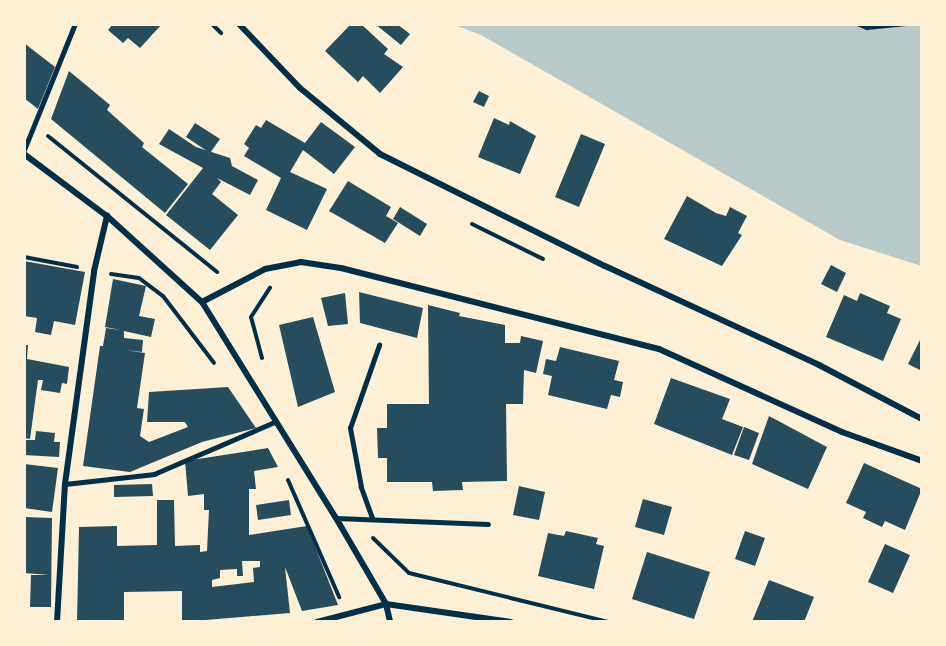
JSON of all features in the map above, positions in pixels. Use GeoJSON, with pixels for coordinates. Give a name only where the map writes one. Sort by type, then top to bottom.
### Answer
{"type":"FeatureCollection","features":[{"type":"Feature","properties":{"kind":"street"},"geometry":{"type":"LineString","coordinates":[[239,24],[300,88],[380,154],[605,266],[819,365],[922,419]]}},
{"type":"Feature","properties":{"kind":"street"},"geometry":{"type":"LineString","coordinates":[[24,152],[107,216],[202,302],[336,518],[386,604],[390,622]]}},
{"type":"Feature","properties":{"kind":"street"},"geometry":{"type":"LineString","coordinates":[[57,622],[65,484],[94,271],[107,216]]}},
{"type":"Feature","properties":{"kind":"street"},"geometry":{"type":"LineString","coordinates":[[202,302],[265,269],[301,262],[468,297],[659,349],[842,432],[922,461]]}},
{"type":"Feature","properties":{"kind":"street"},"geometry":{"type":"LineString","coordinates":[[317,622],[348,616],[386,604],[511,622]]}},
{"type":"Feature","properties":{"kind":"lane"},"geometry":{"type":"LineString","coordinates":[[24,152],[75,24]]}},
{"type":"Feature","properties":{"kind":"lane"},"geometry":{"type":"LineString","coordinates":[[372,518],[361,487],[350,428],[379,345]]}},
{"type":"Feature","properties":{"kind":"lane"},"geometry":{"type":"LineString","coordinates":[[65,484],[154,474],[275,422]]}},
{"type":"Feature","properties":{"kind":"lane"},"geometry":{"type":"LineString","coordinates":[[336,518],[360,517],[488,525]]}},
{"type":"Feature","properties":{"kind":"path"},"geometry":{"type":"LineString","coordinates":[[857,24],[867,28],[907,24]]}},
{"type":"Feature","properties":{"kind":"path"},"geometry":{"type":"LineString","coordinates":[[34,125],[234,286]]}},
{"type":"Feature","properties":{"kind":"path"},"geometry":{"type":"LineString","coordinates":[[24,257],[139,278],[163,296],[221,372]]}},
{"type":"Feature","properties":{"kind":"path"},"geometry":{"type":"LineString","coordinates":[[267,367],[257,348],[251,317],[271,286],[280,285]]}},
{"type":"Feature","properties":{"kind":"path"},"geometry":{"type":"LineString","coordinates":[[283,470],[348,616]]}},
{"type":"Feature","properties":{"kind":"path"},"geometry":{"type":"LineString","coordinates":[[360,517],[375,542],[410,573],[609,622]]}},
{"type":"Feature","properties":{"kind":"shaded area"},"geometry":{"type":"Polygon","coordinates":[[[452,24],[922,24],[922,266],[840,240],[481,35],[452,24]]]}},
{"type":"Feature","properties":{"kind":"building"},"geometry":{"type":"Polygon","coordinates":[[[113,24],[162,24],[140,48],[128,38],[123,43],[108,30],[113,24]]]}},
{"type":"Feature","properties":{"kind":"building"},"geometry":{"type":"Polygon","coordinates":[[[351,24],[361,24],[388,49],[384,54],[403,67],[380,93],[363,76],[358,82],[325,51],[351,24]]]}},
{"type":"Feature","properties":{"kind":"building"},"geometry":{"type":"Polygon","coordinates":[[[375,24],[397,24],[410,34],[401,45],[375,24]]]}},
{"type":"Feature","properties":{"kind":"building"},"geometry":{"type":"Polygon","coordinates":[[[24,43],[55,67],[38,109],[24,98],[24,43]]]}},
{"type":"Feature","properties":{"kind":"building"},"geometry":{"type":"Polygon","coordinates":[[[69,71],[110,105],[107,110],[144,143],[142,147],[188,184],[165,213],[51,119],[69,71]]]}},
{"type":"Feature","properties":{"kind":"building"},"geometry":{"type":"Polygon","coordinates":[[[479,91],[489,96],[484,107],[473,102],[479,91]]]}},
{"type":"Feature","properties":{"kind":"building"},"geometry":{"type":"Polygon","coordinates":[[[494,118],[509,125],[510,121],[536,136],[520,174],[478,157],[494,118]]]}},
{"type":"Feature","properties":{"kind":"building"},"geometry":{"type":"Polygon","coordinates":[[[266,120],[305,143],[321,122],[355,147],[334,174],[303,150],[290,172],[327,189],[307,230],[266,210],[281,178],[244,156],[249,148],[244,144],[256,125],[261,128],[266,120]]]}},
{"type":"Feature","properties":{"kind":"building"},"geometry":{"type":"Polygon","coordinates":[[[195,123],[220,139],[210,153],[186,137],[195,123]]]}},
{"type":"Feature","properties":{"kind":"building"},"geometry":{"type":"Polygon","coordinates":[[[169,129],[196,147],[230,158],[232,166],[258,180],[250,195],[217,178],[221,182],[212,194],[238,215],[210,250],[166,215],[203,168],[159,144],[169,129]]]}},
{"type":"Feature","properties":{"kind":"building"},"geometry":{"type":"Polygon","coordinates":[[[581,134],[605,144],[579,207],[555,197],[581,134]]]}},
{"type":"Feature","properties":{"kind":"building"},"geometry":{"type":"Polygon","coordinates":[[[348,181],[391,207],[386,216],[398,223],[385,243],[329,211],[348,181]]]}},
{"type":"Feature","properties":{"kind":"building"},"geometry":{"type":"Polygon","coordinates":[[[687,196],[716,213],[726,216],[730,207],[747,216],[738,233],[742,235],[722,266],[664,239],[687,196]]]}},
{"type":"Feature","properties":{"kind":"building"},"geometry":{"type":"Polygon","coordinates":[[[400,207],[427,224],[420,236],[393,219],[400,207]]]}},
{"type":"Feature","properties":{"kind":"building"},"geometry":{"type":"Polygon","coordinates":[[[24,261],[85,272],[75,325],[54,321],[51,335],[35,332],[37,318],[24,316],[24,261]]]}},
{"type":"Feature","properties":{"kind":"building"},"geometry":{"type":"Polygon","coordinates":[[[831,265],[846,273],[837,292],[821,284],[831,265]]]}},
{"type":"Feature","properties":{"kind":"building"},"geometry":{"type":"Polygon","coordinates":[[[113,279],[146,286],[139,316],[155,319],[151,337],[124,331],[124,338],[143,340],[142,352],[125,350],[145,353],[137,408],[144,409],[140,436],[149,442],[188,427],[185,422],[147,422],[149,392],[228,387],[256,428],[202,442],[130,472],[83,466],[100,346],[103,346],[106,328],[121,330],[105,327],[113,279]]]}},
{"type":"Feature","properties":{"kind":"building"},"geometry":{"type":"Polygon","coordinates":[[[359,292],[423,308],[417,338],[360,323],[359,292]]]}},
{"type":"Feature","properties":{"kind":"building"},"geometry":{"type":"Polygon","coordinates":[[[345,293],[348,324],[328,326],[321,298],[345,293]]]}},
{"type":"Feature","properties":{"kind":"building"},"geometry":{"type":"Polygon","coordinates":[[[860,293],[890,306],[887,313],[901,319],[883,361],[826,337],[844,295],[857,301],[860,293]]]}},
{"type":"Feature","properties":{"kind":"building"},"geometry":{"type":"Polygon","coordinates":[[[428,305],[460,313],[459,316],[505,325],[505,343],[520,343],[521,336],[543,341],[536,373],[524,370],[523,404],[506,404],[507,481],[462,482],[463,490],[433,491],[432,482],[387,482],[387,458],[378,458],[377,428],[387,428],[387,404],[429,404],[428,305]]]}},
{"type":"Feature","properties":{"kind":"building"},"geometry":{"type":"Polygon","coordinates":[[[313,317],[335,392],[298,407],[279,325],[313,317]]]}},
{"type":"Feature","properties":{"kind":"building"},"geometry":{"type":"Polygon","coordinates":[[[920,340],[922,341],[922,371],[908,364],[920,340]]]}},
{"type":"Feature","properties":{"kind":"building"},"geometry":{"type":"Polygon","coordinates":[[[24,345],[28,345],[27,359],[69,367],[67,384],[62,383],[60,393],[41,390],[43,380],[38,380],[30,439],[24,438],[24,345]]]}},
{"type":"Feature","properties":{"kind":"building"},"geometry":{"type":"Polygon","coordinates":[[[560,347],[619,361],[614,380],[623,382],[620,397],[611,395],[607,409],[548,395],[552,376],[543,374],[546,359],[556,361],[560,347]]]}},
{"type":"Feature","properties":{"kind":"building"},"geometry":{"type":"Polygon","coordinates":[[[671,378],[730,399],[722,419],[743,427],[732,455],[654,424],[671,378]]]}},
{"type":"Feature","properties":{"kind":"building"},"geometry":{"type":"Polygon","coordinates":[[[769,416],[827,447],[808,489],[752,464],[769,416]]]}},
{"type":"Feature","properties":{"kind":"building"},"geometry":{"type":"Polygon","coordinates":[[[744,427],[759,433],[749,460],[734,455],[744,427]]]}},
{"type":"Feature","properties":{"kind":"building"},"geometry":{"type":"Polygon","coordinates":[[[36,431],[55,433],[54,442],[60,442],[59,457],[24,455],[24,440],[35,440],[36,431]]]}},
{"type":"Feature","properties":{"kind":"building"},"geometry":{"type":"Polygon","coordinates":[[[268,448],[278,467],[254,471],[256,489],[249,489],[249,535],[307,526],[338,605],[302,611],[285,567],[290,613],[182,622],[182,591],[124,592],[124,622],[77,622],[79,527],[117,526],[117,546],[157,545],[157,500],[174,500],[175,546],[200,545],[200,552],[207,551],[209,510],[204,510],[204,494],[188,496],[185,461],[268,448]],[[242,561],[243,576],[237,576],[237,569],[220,570],[220,578],[212,580],[212,587],[254,582],[253,568],[260,567],[260,561],[242,561]]]}},
{"type":"Feature","properties":{"kind":"building"},"geometry":{"type":"Polygon","coordinates":[[[864,463],[922,489],[905,530],[885,521],[882,527],[863,518],[866,512],[846,503],[864,463]]]}},
{"type":"Feature","properties":{"kind":"building"},"geometry":{"type":"Polygon","coordinates":[[[24,464],[58,468],[52,512],[24,508],[24,464]]]}},
{"type":"Feature","properties":{"kind":"building"},"geometry":{"type":"Polygon","coordinates":[[[152,484],[153,496],[114,497],[114,485],[152,484]]]}},
{"type":"Feature","properties":{"kind":"building"},"geometry":{"type":"Polygon","coordinates":[[[519,486],[545,492],[539,520],[513,515],[519,486]]]}},
{"type":"Feature","properties":{"kind":"building"},"geometry":{"type":"Polygon","coordinates":[[[643,499],[672,507],[664,535],[635,527],[643,499]]]}},
{"type":"Feature","properties":{"kind":"building"},"geometry":{"type":"Polygon","coordinates":[[[289,500],[291,515],[258,520],[256,505],[289,500]]]}},
{"type":"Feature","properties":{"kind":"building"},"geometry":{"type":"Polygon","coordinates":[[[24,517],[52,518],[51,607],[30,607],[31,575],[49,575],[24,573],[24,517]]]}},
{"type":"Feature","properties":{"kind":"building"},"geometry":{"type":"Polygon","coordinates":[[[566,531],[598,538],[596,544],[604,546],[594,589],[538,576],[548,533],[564,536],[566,531]]]}},
{"type":"Feature","properties":{"kind":"building"},"geometry":{"type":"Polygon","coordinates":[[[745,531],[765,538],[755,566],[735,559],[745,531]]]}},
{"type":"Feature","properties":{"kind":"building"},"geometry":{"type":"Polygon","coordinates":[[[885,544],[910,555],[893,593],[868,582],[885,544]]]}},
{"type":"Feature","properties":{"kind":"building"},"geometry":{"type":"Polygon","coordinates":[[[647,552],[710,572],[694,619],[632,599],[647,552]]]}},
{"type":"Feature","properties":{"kind":"building"},"geometry":{"type":"Polygon","coordinates":[[[769,580],[814,597],[804,622],[752,622],[769,580]]]}}]}
